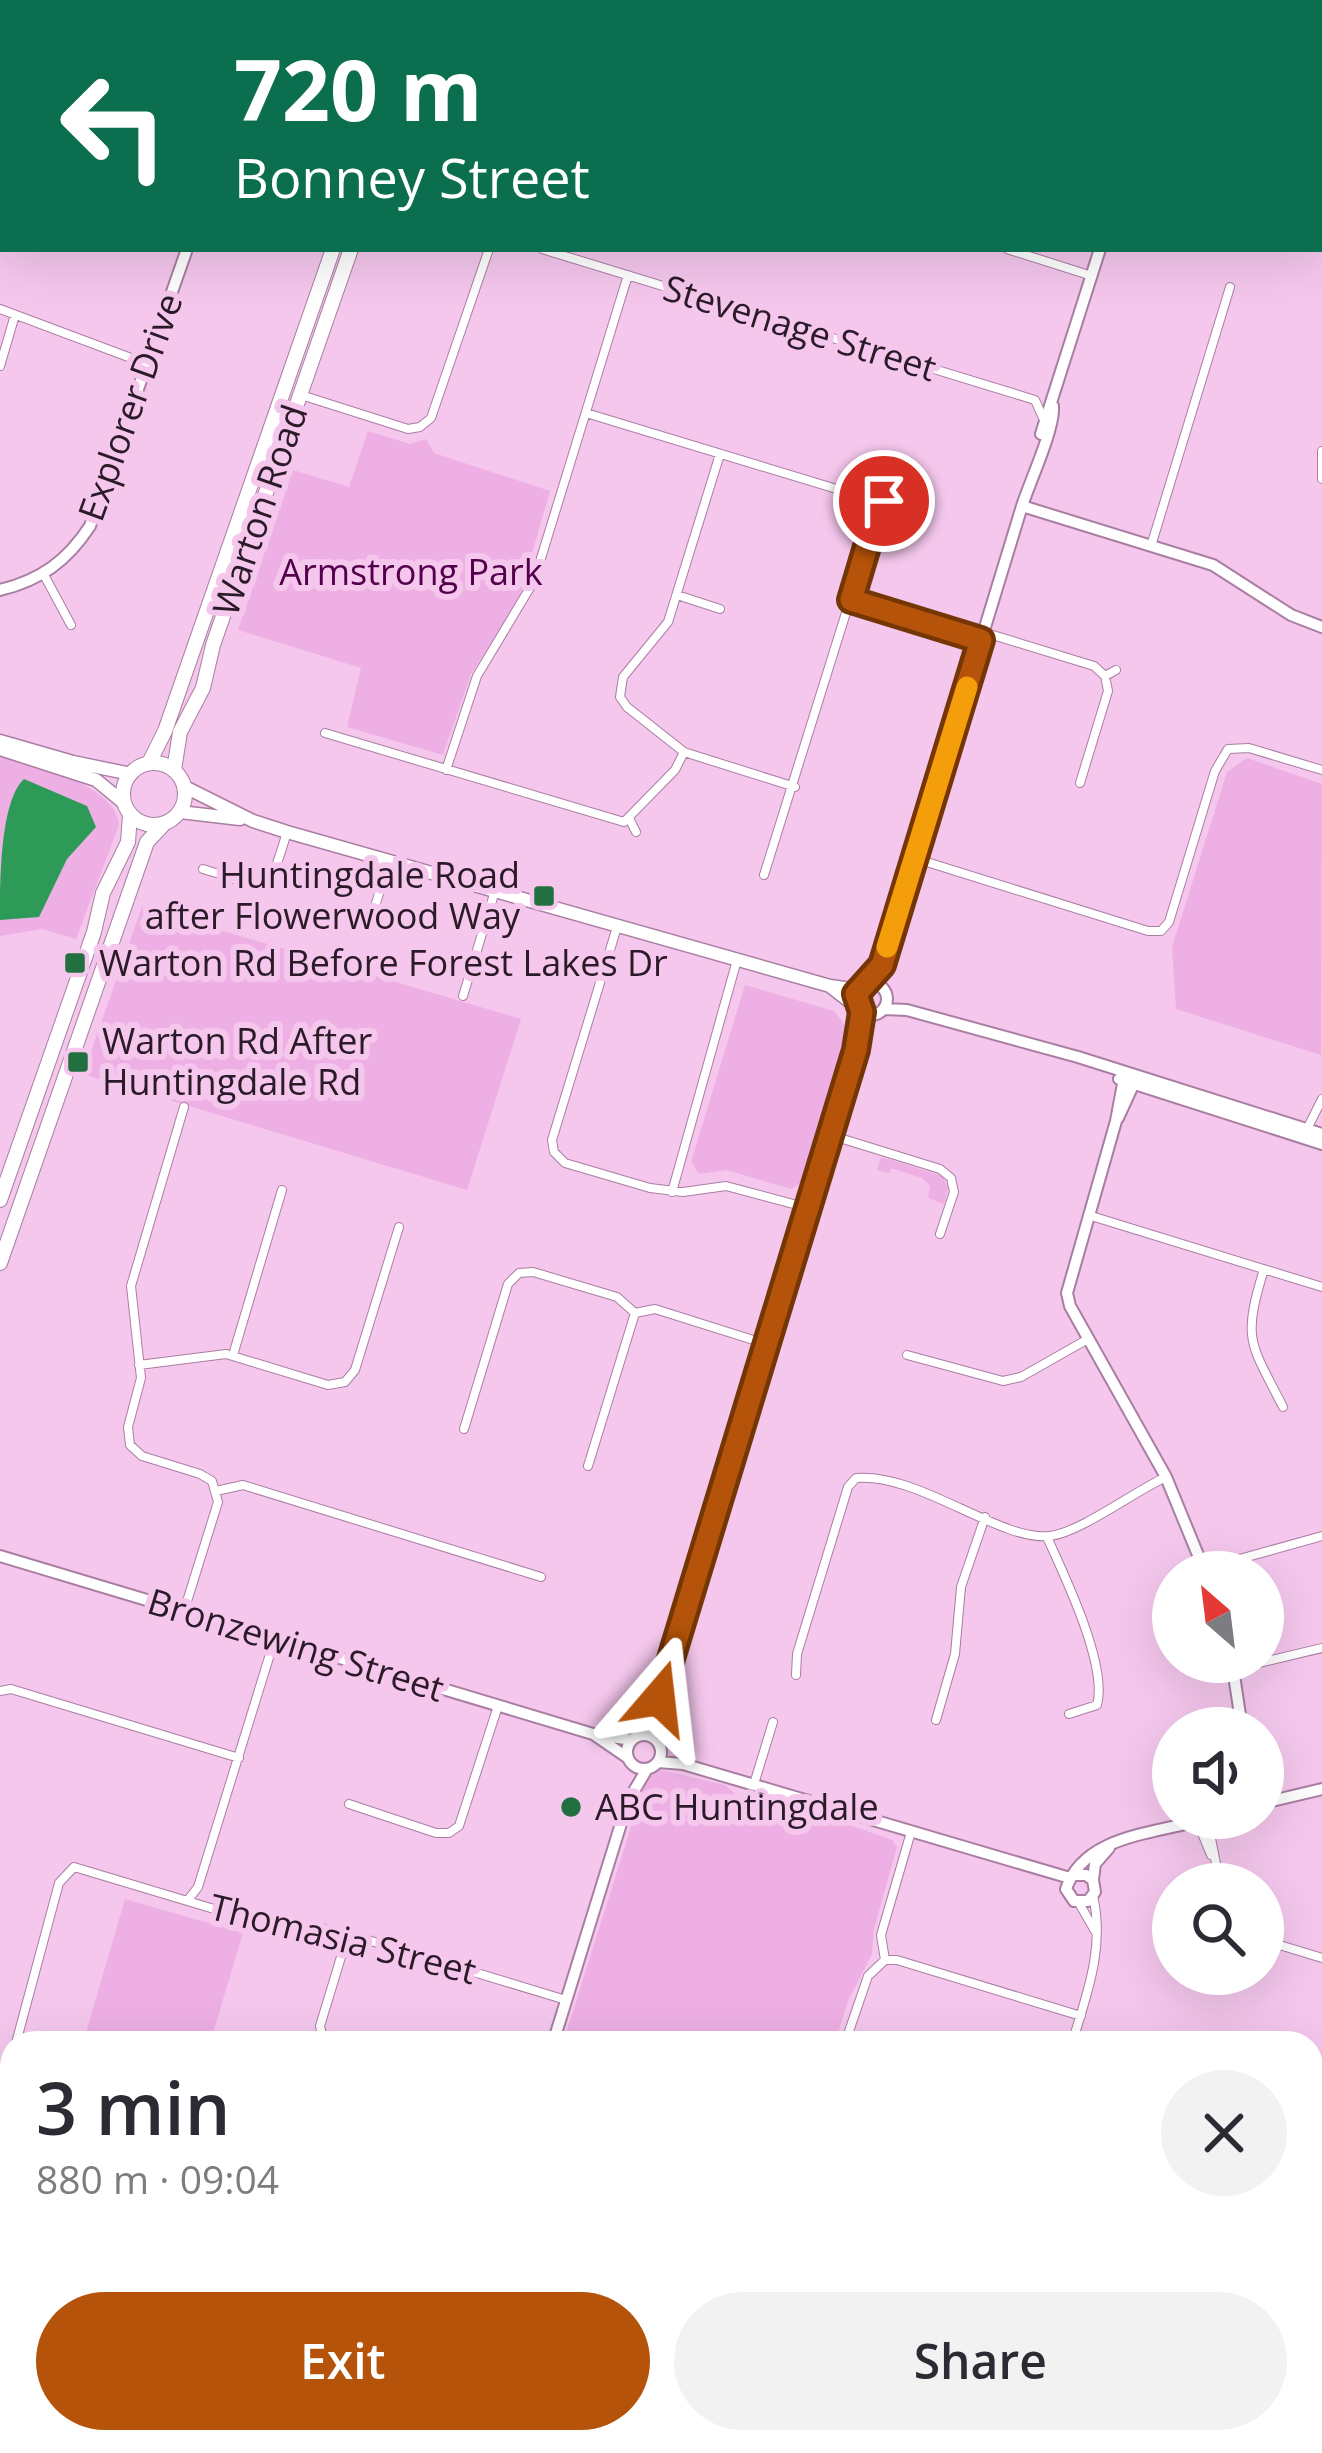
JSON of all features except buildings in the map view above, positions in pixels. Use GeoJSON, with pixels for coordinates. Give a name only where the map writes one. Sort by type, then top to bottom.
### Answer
{"type":"FeatureCollection","features":[{"type":"Feature","properties":{"kind":"main road","name":"Warton Road"},"geometry":{"type":"LineString","coordinates":[[149,763],[166,731],[332,252]]}},
{"type":"Feature","properties":{"kind":"main road","name":"Warton Road"},"geometry":{"type":"LineString","coordinates":[[174,770],[180,732],[202,688],[350,252]]}},
{"type":"Feature","properties":{"kind":"main road"},"geometry":{"type":"LineString","coordinates":[[0,745],[130,774]]}},
{"type":"Feature","properties":{"kind":"main road"},"geometry":{"type":"LineString","coordinates":[[0,745],[96,780],[146,825],[163,825]]}},
{"type":"Feature","properties":{"kind":"main road"},"geometry":{"type":"LineString","coordinates":[[0,1200],[104,893],[128,842],[123,792],[130,774],[149,763],[174,770],[185,787],[253,821],[287,832],[830,986],[864,987]]}},
{"type":"Feature","properties":{"kind":"main road"},"geometry":{"type":"LineString","coordinates":[[0,1263],[147,842],[180,812],[185,787]]}},
{"type":"Feature","properties":{"kind":"main road"},"geometry":{"type":"LineString","coordinates":[[180,812],[253,821]]}},
{"type":"Feature","properties":{"kind":"main road"},"geometry":{"type":"LineString","coordinates":[[830,986],[860,1010]]}},
{"type":"Feature","properties":{"kind":"street","name":"Explorer Drive"},"geometry":{"type":"LineString","coordinates":[[0,590],[44,575],[66,558],[90,526],[186,252]]}},
{"type":"Feature","properties":{"kind":"street"},"geometry":{"type":"LineString","coordinates":[[300,395],[408,429],[420,427],[431,418],[488,252]]}},
{"type":"Feature","properties":{"kind":"street","name":"Stevenage Street"},"geometry":{"type":"LineString","coordinates":[[552,252],[1035,400],[1045,422]]}},
{"type":"Feature","properties":{"kind":"street"},"geometry":{"type":"LineString","coordinates":[[1016,252],[1092,276]]}},
{"type":"Feature","properties":{"kind":"street"},"geometry":{"type":"LineString","coordinates":[[1040,448],[1099,252]]}},
{"type":"Feature","properties":{"kind":"street"},"geometry":{"type":"LineString","coordinates":[[446,770],[477,676],[530,594],[628,275]]}},
{"type":"Feature","properties":{"kind":"street"},"geometry":{"type":"LineString","coordinates":[[1151,546],[1231,287]]}},
{"type":"Feature","properties":{"kind":"street"},"geometry":{"type":"LineString","coordinates":[[0,309],[147,364]]}},
{"type":"Feature","properties":{"kind":"street"},"geometry":{"type":"LineString","coordinates":[[0,366],[15,315]]}},
{"type":"Feature","properties":{"kind":"street"},"geometry":{"type":"LineString","coordinates":[[856,1050],[884,1002],[882,965],[1053,406]]}},
{"type":"Feature","properties":{"kind":"street"},"geometry":{"type":"LineString","coordinates":[[586,413],[863,497],[873,507],[875,520],[764,875]]}},
{"type":"Feature","properties":{"kind":"street"},"geometry":{"type":"LineString","coordinates":[[1322,451],[1322,479]]}},
{"type":"Feature","properties":{"kind":"street"},"geometry":{"type":"LineString","coordinates":[[720,454],[668,622],[619,687],[627,707],[685,752],[795,787]]}},
{"type":"Feature","properties":{"kind":"street"},"geometry":{"type":"LineString","coordinates":[[873,507],[884,501]]}},
{"type":"Feature","properties":{"kind":"street"},"geometry":{"type":"LineString","coordinates":[[1022,506],[1213,565],[1291,615],[1322,627]]}},
{"type":"Feature","properties":{"kind":"street"},"geometry":{"type":"LineString","coordinates":[[44,575],[71,625]]}},
{"type":"Feature","properties":{"kind":"street"},"geometry":{"type":"LineString","coordinates":[[676,596],[720,609]]}},
{"type":"Feature","properties":{"kind":"street"},"geometry":{"type":"LineString","coordinates":[[851,600],[1094,666],[1105,676],[1108,691],[1080,783]]}},
{"type":"Feature","properties":{"kind":"street"},"geometry":{"type":"LineString","coordinates":[[1105,676],[1116,670]]}},
{"type":"Feature","properties":{"kind":"street"},"geometry":{"type":"LineString","coordinates":[[325,733],[618,821],[630,820],[685,752]]}},
{"type":"Feature","properties":{"kind":"street"},"geometry":{"type":"LineString","coordinates":[[914,858],[1148,931],[1161,931],[1169,922],[1226,744],[1322,770]]}},
{"type":"Feature","properties":{"kind":"street"},"geometry":{"type":"LineString","coordinates":[[630,820],[637,832]]}},
{"type":"Feature","properties":{"kind":"street"},"geometry":{"type":"LineString","coordinates":[[203,869],[255,885],[267,884],[274,878],[287,832]]}},
{"type":"Feature","properties":{"kind":"street"},"geometry":{"type":"LineString","coordinates":[[372,916],[389,861]]}},
{"type":"Feature","properties":{"kind":"street"},"geometry":{"type":"LineString","coordinates":[[463,996],[495,891]]}},
{"type":"Feature","properties":{"kind":"street"},"geometry":{"type":"LineString","coordinates":[[618,925],[552,1140],[554,1152],[565,1163],[672,1192],[726,1186],[808,1208]]}},
{"type":"Feature","properties":{"kind":"street"},"geometry":{"type":"LineString","coordinates":[[672,1192],[737,958]]}},
{"type":"Feature","properties":{"kind":"street"},"geometry":{"type":"LineString","coordinates":[[557,2031],[628,1801],[649,1749],[659,1698],[856,1050],[864,987],[882,965]]}},
{"type":"Feature","properties":{"kind":"street"},"geometry":{"type":"LineString","coordinates":[[864,987],[884,1002],[907,1010],[1322,1139]]}},
{"type":"Feature","properties":{"kind":"street"},"geometry":{"type":"LineString","coordinates":[[860,1010],[884,1002]]}},
{"type":"Feature","properties":{"kind":"street"},"geometry":{"type":"LineString","coordinates":[[1130,1078],[1067,1293],[1088,1340],[1166,1477],[1196,1551]]}},
{"type":"Feature","properties":{"kind":"street"},"geometry":{"type":"LineString","coordinates":[[1305,1134],[1322,1099]]}},
{"type":"Feature","properties":{"kind":"street"},"geometry":{"type":"LineString","coordinates":[[184,1107],[133,1273],[130,1300],[139,1393],[128,1427],[130,1445],[142,1456],[200,1474],[212,1481],[216,1491],[218,1502],[184,1611]]}},
{"type":"Feature","properties":{"kind":"street"},"geometry":{"type":"LineString","coordinates":[[830,1135],[940,1169],[951,1178],[954,1192],[940,1234]]}},
{"type":"Feature","properties":{"kind":"street"},"geometry":{"type":"LineString","coordinates":[[540,1157],[554,1152]]}},
{"type":"Feature","properties":{"kind":"street"},"geometry":{"type":"LineString","coordinates":[[233,1355],[282,1190]]}},
{"type":"Feature","properties":{"kind":"street"},"geometry":{"type":"LineString","coordinates":[[1088,1214],[1322,1287]]}},
{"type":"Feature","properties":{"kind":"street"},"geometry":{"type":"LineString","coordinates":[[139,1365],[233,1355],[328,1385],[345,1382],[356,1370],[399,1227]]}},
{"type":"Feature","properties":{"kind":"street"},"geometry":{"type":"LineString","coordinates":[[1264,1269],[1249,1332],[1282,1407]]}},
{"type":"Feature","properties":{"kind":"street"},"geometry":{"type":"LineString","coordinates":[[464,1429],[508,1284],[519,1273],[533,1272],[616,1297],[634,1313]]}},
{"type":"Feature","properties":{"kind":"street"},"geometry":{"type":"LineString","coordinates":[[634,1313],[655,1309],[766,1344]]}},
{"type":"Feature","properties":{"kind":"street"},"geometry":{"type":"LineString","coordinates":[[588,1466],[634,1313]]}},
{"type":"Feature","properties":{"kind":"street"},"geometry":{"type":"LineString","coordinates":[[908,1355],[1003,1381],[1088,1340]]}},
{"type":"Feature","properties":{"kind":"street"},"geometry":{"type":"LineString","coordinates":[[796,1675],[797,1654],[848,1486],[856,1478],[870,1477],[936,1496],[1047,1537],[1166,1477]]}},
{"type":"Feature","properties":{"kind":"street"},"geometry":{"type":"LineString","coordinates":[[216,1491],[243,1486],[541,1577]]}},
{"type":"Feature","properties":{"kind":"street"},"geometry":{"type":"LineString","coordinates":[[936,1720],[955,1654],[958,1600],[985,1517]]}},
{"type":"Feature","properties":{"kind":"street"},"geometry":{"type":"LineString","coordinates":[[1271,1551],[1322,1536]]}},
{"type":"Feature","properties":{"kind":"street"},"geometry":{"type":"LineString","coordinates":[[1047,1537],[1086,1636],[1100,1694],[1097,1705],[1069,1714]]}},
{"type":"Feature","properties":{"kind":"street","name":"Bronzewing Street"},"geometry":{"type":"LineString","coordinates":[[0,1556],[649,1749],[683,1764],[1035,1870],[1072,1877]]}},
{"type":"Feature","properties":{"kind":"street"},"geometry":{"type":"LineString","coordinates":[[188,1900],[198,1887],[275,1638]]}},
{"type":"Feature","properties":{"kind":"street"},"geometry":{"type":"LineString","coordinates":[[1284,1655],[1322,1648]]}},
{"type":"Feature","properties":{"kind":"street"},"geometry":{"type":"LineString","coordinates":[[0,1691],[11,1689],[238,1759]]}},
{"type":"Feature","properties":{"kind":"street"},"geometry":{"type":"LineString","coordinates":[[350,1804],[448,1833],[464,1818],[498,1706]]}},
{"type":"Feature","properties":{"kind":"street"},"geometry":{"type":"LineString","coordinates":[[754,1784],[773,1722]]}},
{"type":"Feature","properties":{"kind":"street","name":"Bronzewing Street"},"geometry":{"type":"LineString","coordinates":[[593,1734],[629,1761],[649,1749]]}},
{"type":"Feature","properties":{"kind":"street"},"geometry":{"type":"LineString","coordinates":[[628,1801],[629,1761],[649,1749]]}},
{"type":"Feature","properties":{"kind":"street"},"geometry":{"type":"LineString","coordinates":[[1284,1798],[1322,1789]]}},
{"type":"Feature","properties":{"kind":"street"},"geometry":{"type":"LineString","coordinates":[[884,1960],[881,1935],[911,1832]]}},
{"type":"Feature","properties":{"kind":"street"},"geometry":{"type":"LineString","coordinates":[[1096,1933],[1079,1903],[1067,1894],[1072,1877],[1092,1852],[1152,1833]]}},
{"type":"Feature","properties":{"kind":"street"},"geometry":{"type":"LineString","coordinates":[[1076,2031],[1096,1965],[1093,1880],[1100,1857],[1116,1843]]}},
{"type":"Feature","properties":{"kind":"street","name":"Thomasia Street"},"geometry":{"type":"LineString","coordinates":[[19,2031],[59,1883],[74,1868],[254,1922],[308,1924],[348,1934],[566,2000]]}},
{"type":"Feature","properties":{"kind":"street","name":"Bronzewing Street"},"geometry":{"type":"LineString","coordinates":[[1035,1870],[1067,1894]]}},
{"type":"Feature","properties":{"kind":"street"},"geometry":{"type":"LineString","coordinates":[[1072,1877],[1086,1875],[1093,1880]]}},
{"type":"Feature","properties":{"kind":"street"},"geometry":{"type":"LineString","coordinates":[[1079,1903],[1093,1896]]}},
{"type":"Feature","properties":{"kind":"street"},"geometry":{"type":"LineString","coordinates":[[321,2031],[348,1934]]}},
{"type":"Feature","properties":{"kind":"street"},"geometry":{"type":"LineString","coordinates":[[1284,1946],[1322,1958]]}},
{"type":"Feature","properties":{"kind":"street"},"geometry":{"type":"LineString","coordinates":[[849,2031],[868,1976],[884,1960],[1081,2016]]}},
{"type":"Feature","properties":{"kind":"green space","name":"Armstrong Park"},"geometry":{"type":"Polygon","coordinates":[[[368,431],[410,444],[426,439],[434,453],[550,491],[519,599],[471,674],[443,755],[347,727],[361,668],[238,630],[293,470],[349,487],[368,431]]]}},
{"type":"Feature","properties":{"kind":"green space"},"geometry":{"type":"Polygon","coordinates":[[[0,755],[71,779],[104,798],[114,811],[119,825],[76,939],[42,929],[0,936],[0,755]]]}},
{"type":"Feature","properties":{"kind":"green space"},"geometry":{"type":"Polygon","coordinates":[[[1247,758],[1322,784],[1321,1055],[1176,1009],[1172,947],[1227,772],[1247,758]]]}},
{"type":"Feature","properties":{"kind":"green space"},"geometry":{"type":"Polygon","coordinates":[[[142,907],[521,1019],[467,1190],[83,1074],[142,907]]]}},
{"type":"Feature","properties":{"kind":"green space"},"geometry":{"type":"Polygon","coordinates":[[[745,985],[834,1011],[850,1032],[806,1180],[791,1189],[727,1170],[699,1174],[691,1162],[745,985]]]}},
{"type":"Feature","properties":{"kind":"green space"},"geometry":{"type":"Polygon","coordinates":[[[881,1157],[943,1176],[948,1188],[944,1204],[928,1198],[930,1186],[922,1178],[891,1168],[889,1173],[877,1170],[881,1157]]]}},
{"type":"Feature","properties":{"kind":"green space"},"geometry":{"type":"Polygon","coordinates":[[[661,1770],[725,1785],[737,1795],[807,1816],[821,1815],[892,1840],[897,1847],[874,1929],[872,1954],[839,2031],[567,2031],[650,1776],[661,1770]]]}},
{"type":"Feature","properties":{"kind":"green space"},"geometry":{"type":"Polygon","coordinates":[[[125,1899],[243,1933],[214,2031],[86,2031],[125,1899]]]}},
{"type":"Feature","properties":{"kind":"shaded area"},"geometry":{"type":"Polygon","coordinates":[[[24,779],[87,806],[96,827],[67,859],[39,917],[0,920],[6,823],[24,779]]]}},
{"type":"Feature","properties":{"kind":"slow traffic"},"geometry":{"type":"LineString","coordinates":[[887,947],[967,687]]}},
{"type":"Feature","properties":{"kind":"place","name":"Huntingdale Road after Flowerwood Way"},"geometry":{"type":"Point","coordinates":[544,896]}},
{"type":"Feature","properties":{"kind":"place","name":"Warton Rd Before Forest Lakes Dr"},"geometry":{"type":"Point","coordinates":[75,963]}},
{"type":"Feature","properties":{"kind":"place","name":"Warton Rd After Huntingdale Rd"},"geometry":{"type":"Point","coordinates":[78,1062]}},
{"type":"Feature","properties":{"kind":"place","name":"ABC Huntingdale"},"geometry":{"type":"Point","coordinates":[571,1807]}},
{"type":"Feature","properties":{"kind":"route"},"geometry":{"type":"LineString","coordinates":[[659,1698],[856,1050],[862,1012],[856,994],[882,965],[981,640],[851,600],[875,520],[873,507],[884,501]]}}]}
